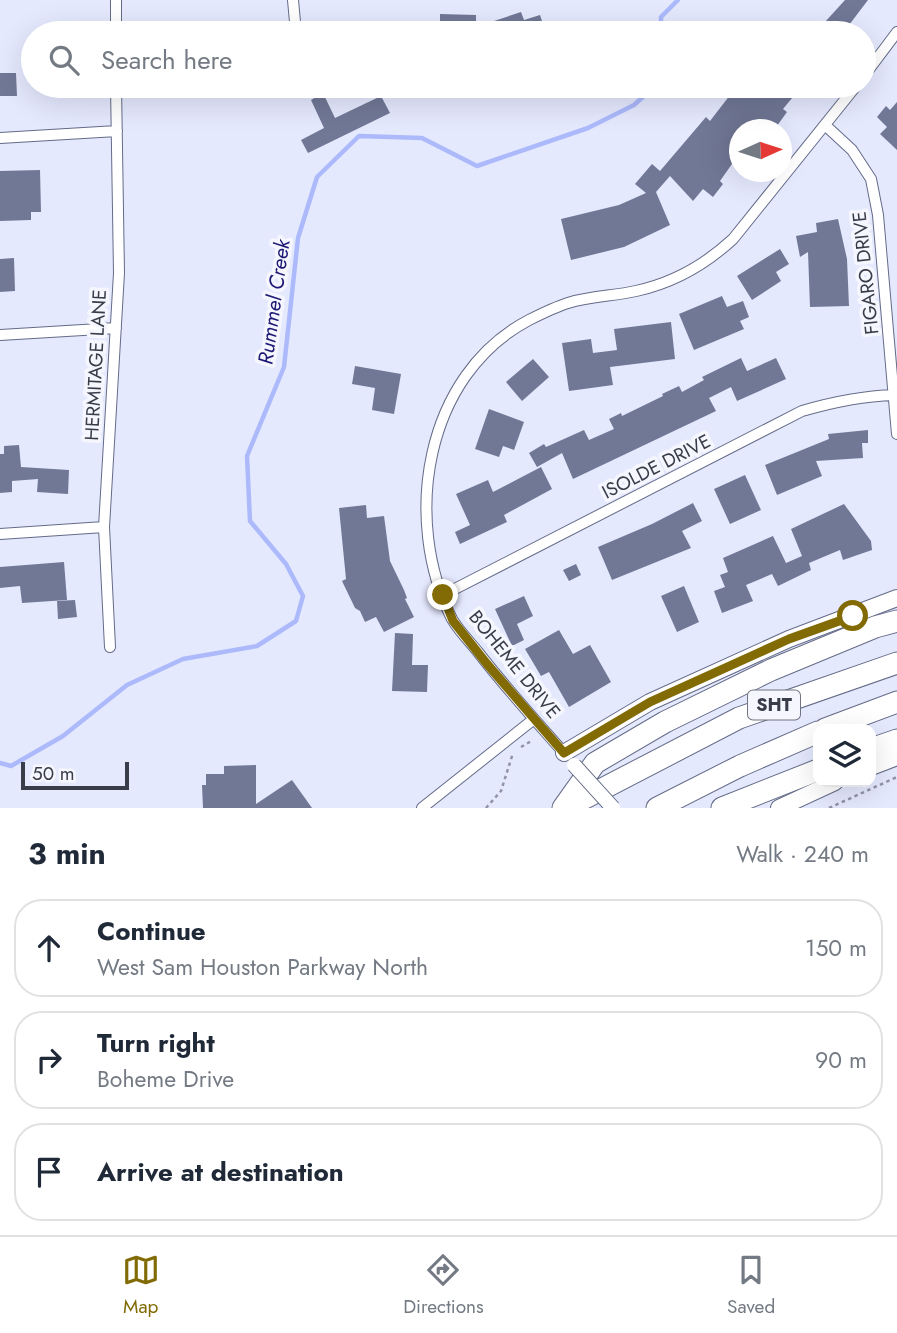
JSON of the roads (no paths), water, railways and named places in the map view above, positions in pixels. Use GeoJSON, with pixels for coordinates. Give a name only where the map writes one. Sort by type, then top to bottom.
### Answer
{"type":"FeatureCollection","features":[{"type":"Feature","properties":{"kind":"highway"},"geometry":{"type":"LineString","coordinates":[[565,808],[595,763],[665,722],[771,670],[875,627],[897,621]]}},
{"type":"Feature","properties":{"kind":"highway","name":"SHT"},"geometry":{"type":"LineString","coordinates":[[565,808],[739,718],[897,663]]}},
{"type":"Feature","properties":{"kind":"highway","name":"SHT"},"geometry":{"type":"LineString","coordinates":[[838,724],[897,702]]}},
{"type":"Feature","properties":{"kind":"highway","name":"SHT"},"geometry":{"type":"LineString","coordinates":[[657,808],[740,766],[813,734]]}},
{"type":"Feature","properties":{"kind":"highway"},"geometry":{"type":"LineString","coordinates":[[876,747],[897,740]]}},
{"type":"Feature","properties":{"kind":"highway"},"geometry":{"type":"LineString","coordinates":[[722,808],[813,772]]}},
{"type":"Feature","properties":{"kind":"main road"},"geometry":{"type":"LineString","coordinates":[[569,759],[650,702],[789,639],[897,598]]}},
{"type":"Feature","properties":{"kind":"main road"},"geometry":{"type":"LineString","coordinates":[[876,765],[897,757]]}},
{"type":"Feature","properties":{"kind":"main road"},"geometry":{"type":"LineString","coordinates":[[779,808],[824,787]]}},
{"type":"Feature","properties":{"kind":"street"},"geometry":{"type":"LineString","coordinates":[[116,0],[116,21]]}},
{"type":"Feature","properties":{"kind":"street"},"geometry":{"type":"LineString","coordinates":[[293,0],[295,21]]}},
{"type":"Feature","properties":{"kind":"street"},"geometry":{"type":"LineString","coordinates":[[876,60],[897,32]]}},
{"type":"Feature","properties":{"kind":"street","name":"HERMITAGE LANE"},"geometry":{"type":"LineString","coordinates":[[110,647],[104,527],[118,273],[116,98]]}},
{"type":"Feature","properties":{"kind":"street","name":"BOHEME DRIVE"},"geometry":{"type":"LineString","coordinates":[[613,808],[534,719],[453,621],[432,566],[427,527],[427,481],[439,428],[471,367],[502,338],[528,320],[568,303],[638,290],[665,282],[715,256],[733,239],[846,98]]}},
{"type":"Feature","properties":{"kind":"street","name":"FIGARO DRIVE"},"geometry":{"type":"LineString","coordinates":[[825,125],[852,150],[871,179],[878,215],[897,434]]}},
{"type":"Feature","properties":{"kind":"street"},"geometry":{"type":"LineString","coordinates":[[0,138],[117,131]]}},
{"type":"Feature","properties":{"kind":"street"},"geometry":{"type":"LineString","coordinates":[[0,335],[116,328]]}},
{"type":"Feature","properties":{"kind":"street","name":"ISOLDE DRIVE"},"geometry":{"type":"LineString","coordinates":[[443,595],[802,411],[854,398],[894,395]]}},
{"type":"Feature","properties":{"kind":"street"},"geometry":{"type":"LineString","coordinates":[[0,534],[104,527]]}},
{"type":"Feature","properties":{"kind":"street"},"geometry":{"type":"LineString","coordinates":[[422,808],[534,719]]}},
{"type":"Feature","properties":{"kind":"waterway","name":"Rummel Creek"},"geometry":{"type":"LineString","coordinates":[[661,21],[661,17],[678,0]]}},
{"type":"Feature","properties":{"kind":"waterway","name":"Rummel Creek"},"geometry":{"type":"LineString","coordinates":[[0,763],[11,766],[63,736],[127,685],[183,659],[257,646],[296,621],[303,596],[286,564],[250,521],[247,456],[284,367],[298,238],[317,177],[359,136],[422,138],[477,166],[588,128],[634,105],[642,98]]}}]}
